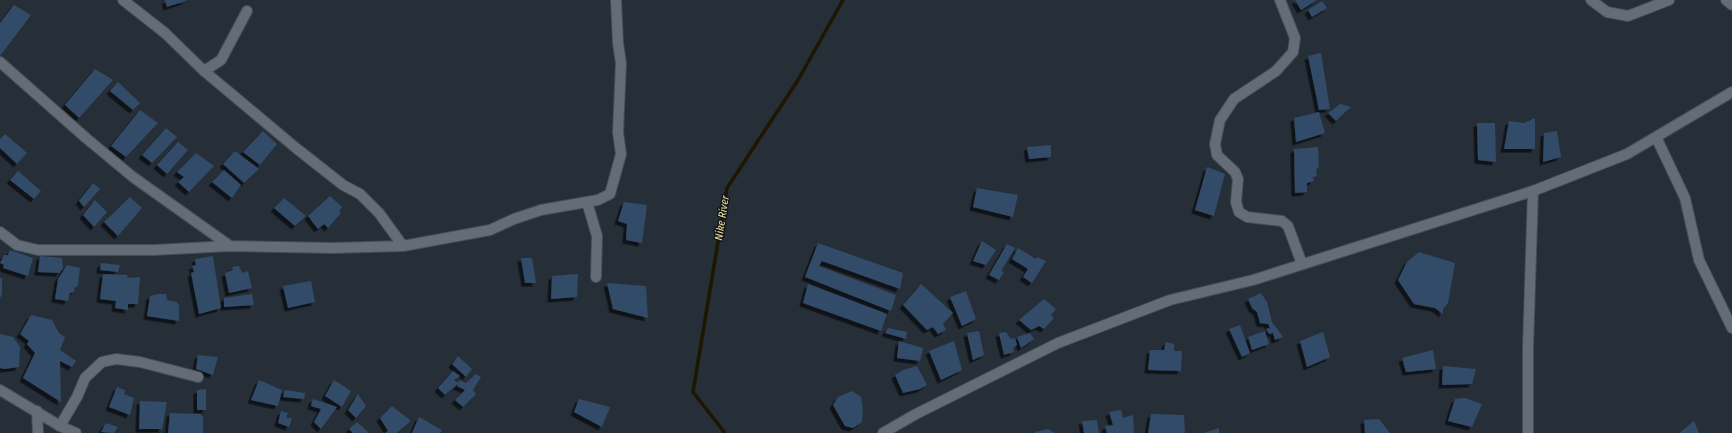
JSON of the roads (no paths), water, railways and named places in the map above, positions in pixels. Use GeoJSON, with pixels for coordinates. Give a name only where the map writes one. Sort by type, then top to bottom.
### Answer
{"type":"FeatureCollection","features":[{"type":"Feature","properties":{"kind":"street"},"geometry":{"type":"LineString","coordinates":[[124,0],[165,33],[204,71],[343,185],[360,194],[379,213],[403,246]]}},
{"type":"Feature","properties":{"kind":"street"},"geometry":{"type":"LineString","coordinates":[[0,232],[18,245],[38,250],[154,250],[230,246],[333,248],[403,246],[490,230],[541,210],[598,200],[610,194],[621,154],[618,132],[621,63],[618,43],[616,0]]}},
{"type":"Feature","properties":{"kind":"street"},"geometry":{"type":"LineString","coordinates":[[1280,0],[1295,38],[1293,52],[1276,71],[1234,99],[1220,120],[1215,144],[1217,155],[1235,172],[1238,179],[1236,202],[1239,212],[1247,218],[1282,221],[1288,226],[1302,264]]}},
{"type":"Feature","properties":{"kind":"street"},"geometry":{"type":"LineString","coordinates":[[1591,0],[1606,12],[1628,16],[1669,0]]}},
{"type":"Feature","properties":{"kind":"street"},"geometry":{"type":"LineString","coordinates":[[1726,0],[1732,5]]}},
{"type":"Feature","properties":{"kind":"street"},"geometry":{"type":"LineString","coordinates":[[204,71],[221,60],[247,11]]}},
{"type":"Feature","properties":{"kind":"street"},"geometry":{"type":"LineString","coordinates":[[0,62],[86,138],[133,177],[230,246]]}},
{"type":"Feature","properties":{"kind":"street"},"geometry":{"type":"LineString","coordinates":[[883,433],[916,414],[1058,343],[1170,300],[1253,280],[1533,191],[1627,154],[1732,92]]}},
{"type":"Feature","properties":{"kind":"street"},"geometry":{"type":"LineString","coordinates":[[1656,138],[1686,198],[1699,260],[1732,328]]}},
{"type":"Feature","properties":{"kind":"street"},"geometry":{"type":"LineString","coordinates":[[1528,433],[1528,356],[1533,191]]}},
{"type":"Feature","properties":{"kind":"street"},"geometry":{"type":"LineString","coordinates":[[587,202],[597,236],[596,277]]}},
{"type":"Feature","properties":{"kind":"street"},"geometry":{"type":"LineString","coordinates":[[60,426],[77,397],[85,378],[102,362],[116,359],[140,362],[198,377]]}},
{"type":"Feature","properties":{"kind":"street"},"geometry":{"type":"LineString","coordinates":[[0,390],[60,426],[76,433]]}},
{"type":"Feature","properties":{"kind":"street"},"geometry":{"type":"LineString","coordinates":[[37,411],[38,433]]}},
{"type":"Feature","properties":{"kind":"waterway","name":"Nike River"},"geometry":{"type":"LineString","coordinates":[[725,433],[693,392],[727,188],[798,80],[843,0]]}}]}
